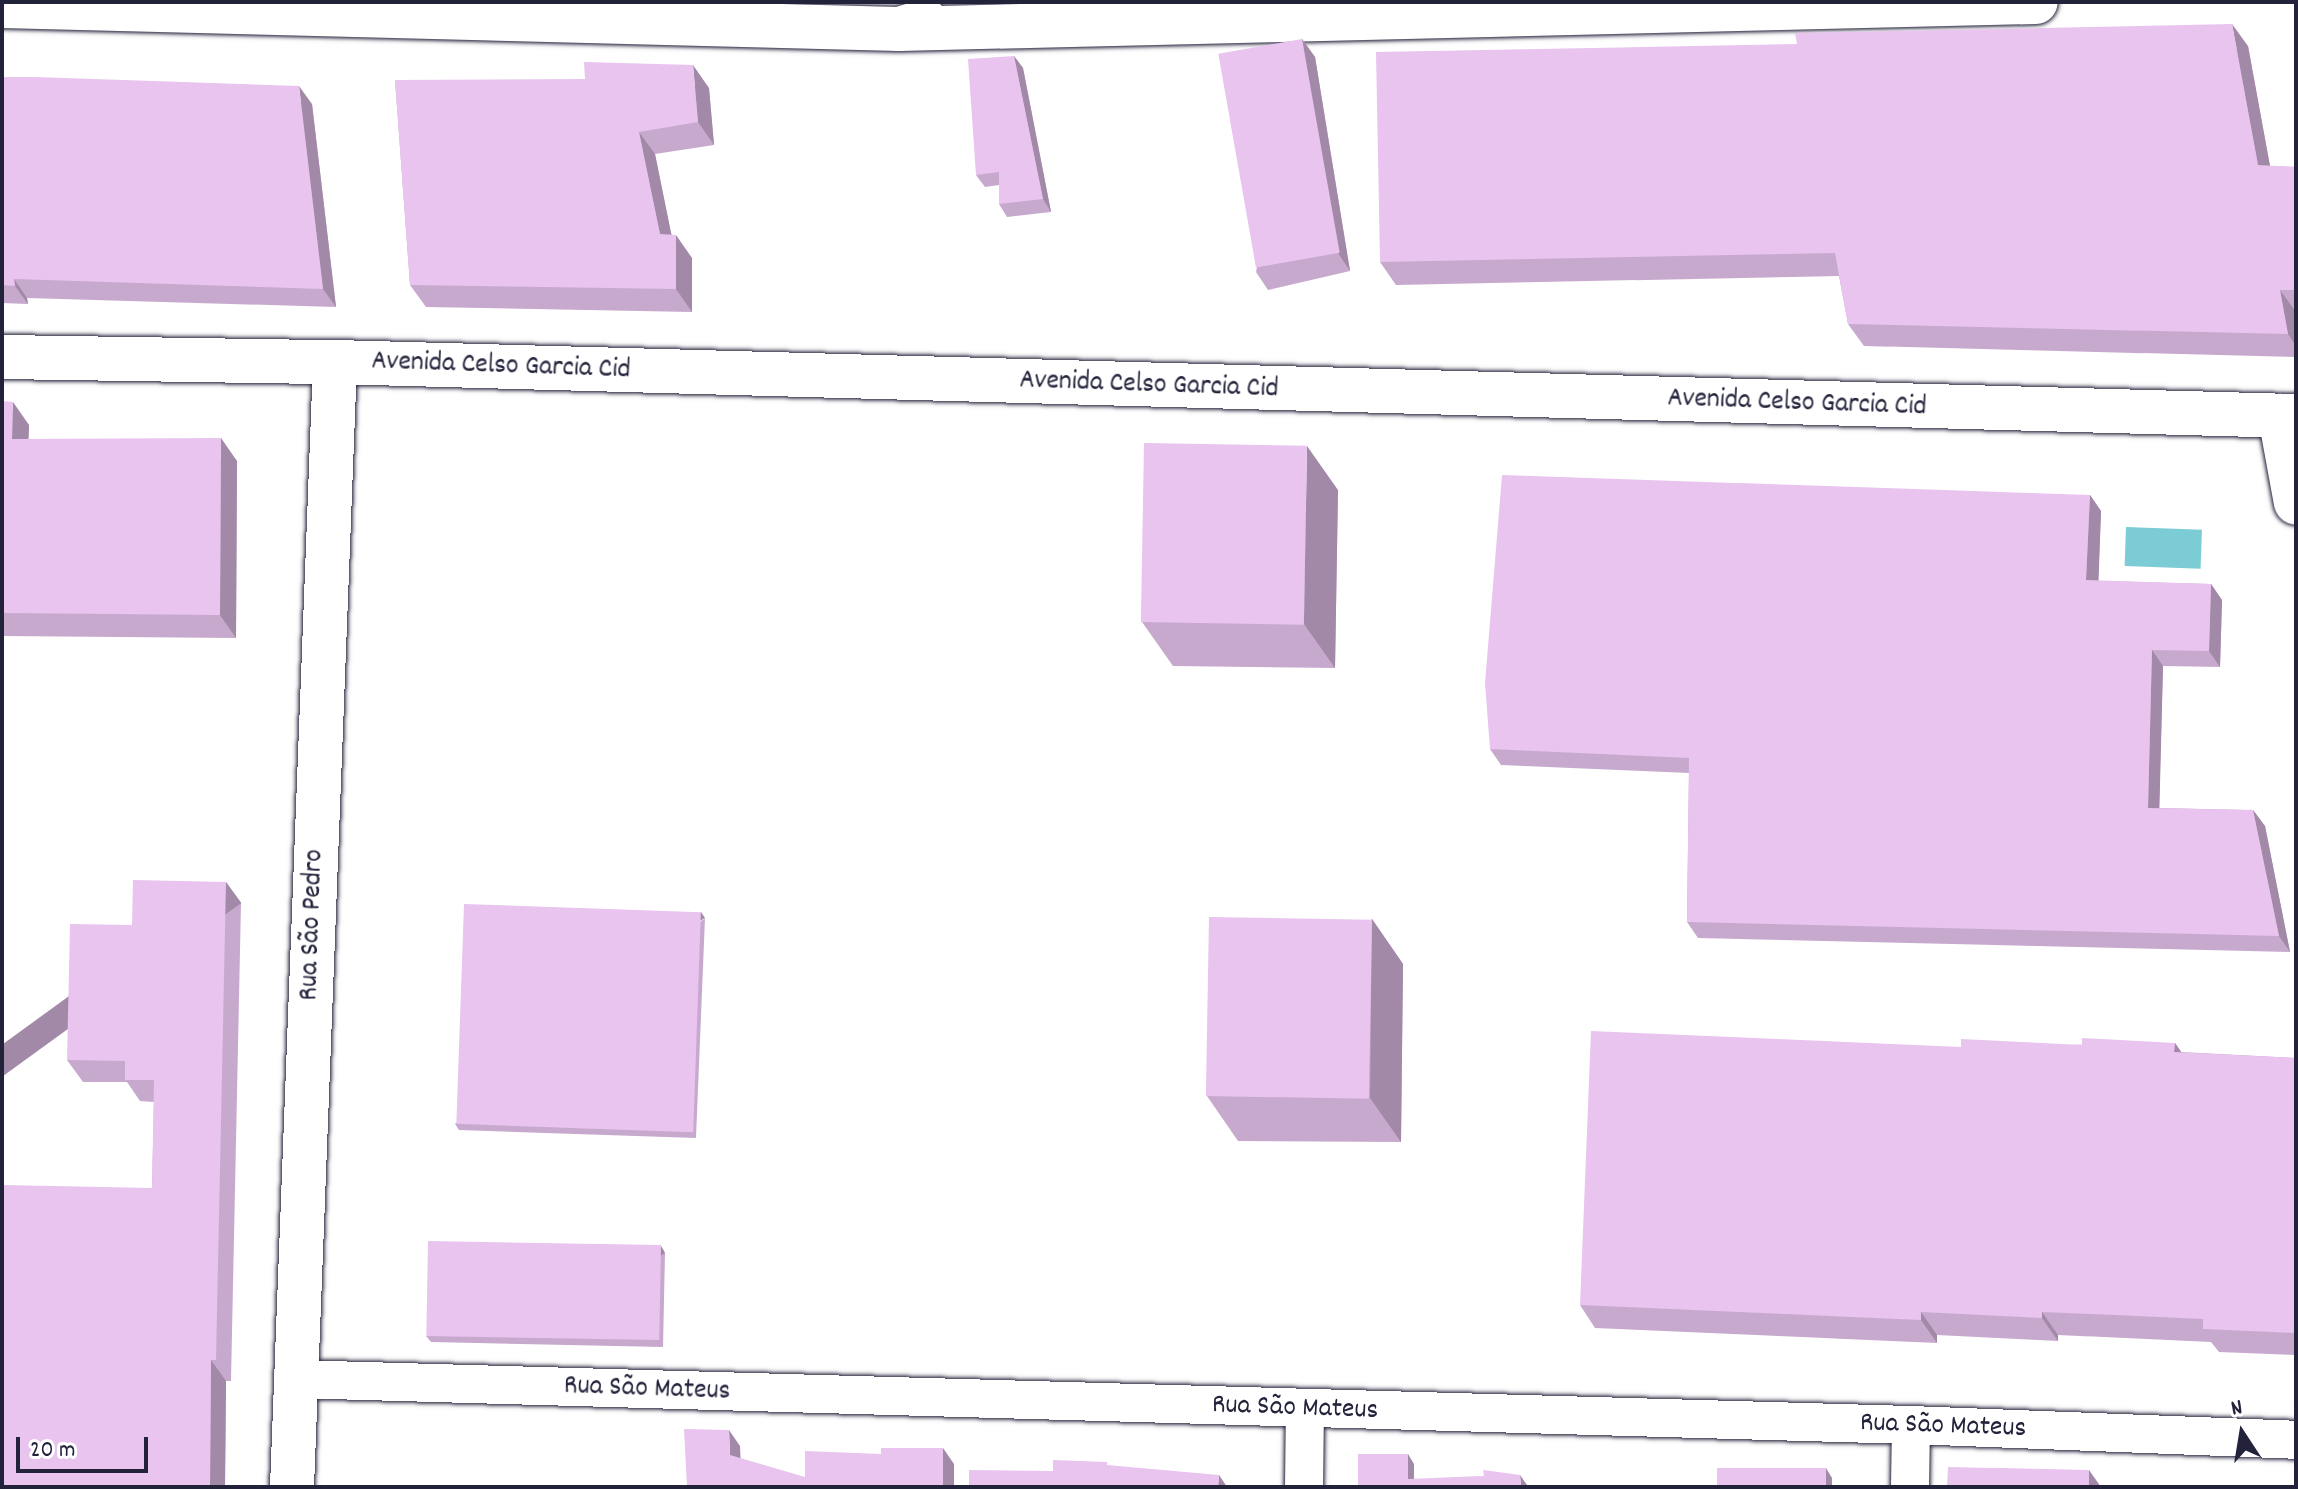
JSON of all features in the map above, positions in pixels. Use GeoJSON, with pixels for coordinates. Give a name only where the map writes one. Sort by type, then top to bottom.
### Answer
{"type":"FeatureCollection","features":[{"type":"Feature","properties":{"kind":"street"},"geometry":{"type":"LineString","coordinates":[[899,29],[1000,2]]}},
{"type":"Feature","properties":{"kind":"street"},"geometry":{"type":"LineString","coordinates":[[2,6],[899,29],[2036,2]]}},
{"type":"Feature","properties":{"kind":"street","name":"Avenida Celso Garcia Cid"},"geometry":{"type":"LineString","coordinates":[[2,357],[335,362],[2288,416]]}},
{"type":"Feature","properties":{"kind":"street","name":"Rua São Pedro"},"geometry":{"type":"LineString","coordinates":[[292,1487],[335,362]]}},
{"type":"Feature","properties":{"kind":"street"},"geometry":{"type":"LineString","coordinates":[[2288,416],[2296,503]]}},
{"type":"Feature","properties":{"kind":"street","name":"Rua São Mateus"},"geometry":{"type":"LineString","coordinates":[[294,1379],[1911,1425],[2296,1440]]}},
{"type":"Feature","properties":{"kind":"street"},"geometry":{"type":"LineString","coordinates":[[1304,1487],[1305,1409]]}},
{"type":"Feature","properties":{"kind":"street"},"geometry":{"type":"LineString","coordinates":[[1910,1487],[1911,1425]]}},
{"type":"Feature","properties":{"kind":"water"},"geometry":{"type":"Polygon","coordinates":[[[2126,527],[2202,530],[2201,569],[2125,566],[2126,527]]]}},
{"type":"Feature","properties":{"kind":"building"},"geometry":{"type":"Polygon","coordinates":[[[2232,24],[2258,165],[2296,167],[2296,290],[2280,290],[2288,334],[1848,324],[1835,253],[1380,262],[1376,52],[1797,44],[1795,33],[2232,24]]]}},
{"type":"Feature","properties":{"kind":"building"},"geometry":{"type":"Polygon","coordinates":[[[1302,39],[1340,253],[1256,267],[1218,54],[1302,39]]]}},
{"type":"Feature","properties":{"kind":"building"},"geometry":{"type":"Polygon","coordinates":[[[1014,56],[1043,199],[999,204],[999,172],[976,175],[968,59],[1014,56]]]}},
{"type":"Feature","properties":{"kind":"building"},"geometry":{"type":"Polygon","coordinates":[[[584,62],[693,65],[698,122],[639,132],[660,234],[676,235],[676,289],[410,285],[395,80],[585,79],[584,62]]]}},
{"type":"Feature","properties":{"kind":"building"},"geometry":{"type":"Polygon","coordinates":[[[2,77],[299,86],[323,289],[14,279],[15,286],[2,285],[2,77]]]}},
{"type":"Feature","properties":{"kind":"building"},"geometry":{"type":"Polygon","coordinates":[[[2,401],[13,402],[12,439],[221,438],[220,615],[2,613],[2,401]]]}},
{"type":"Feature","properties":{"kind":"building"},"geometry":{"type":"Polygon","coordinates":[[[1144,443],[1307,446],[1304,625],[1141,622],[1144,443]]]}},
{"type":"Feature","properties":{"kind":"building"},"geometry":{"type":"Polygon","coordinates":[[[1502,475],[2090,495],[2086,580],[2211,584],[2209,651],[2152,650],[2148,808],[2253,810],[2279,936],[1687,922],[1689,758],[1490,749],[1485,683],[1502,475]]]}},
{"type":"Feature","properties":{"kind":"building"},"geometry":{"type":"Polygon","coordinates":[[[133,880],[226,882],[216,1360],[211,1360],[210,1487],[2,1487],[2,1185],[152,1188],[154,1080],[125,1080],[125,1061],[67,1060],[70,924],[132,925],[133,880]]]}},
{"type":"Feature","properties":{"kind":"building"},"geometry":{"type":"Polygon","coordinates":[[[464,904],[701,912],[693,1132],[456,1124],[464,904]]]}},
{"type":"Feature","properties":{"kind":"building"},"geometry":{"type":"Polygon","coordinates":[[[1209,917],[1372,920],[1369,1099],[1206,1096],[1209,917]]]}},
{"type":"Feature","properties":{"kind":"building"},"geometry":{"type":"Polygon","coordinates":[[[1591,1031],[1961,1047],[1961,1039],[2082,1045],[2082,1038],[2175,1043],[2174,1052],[2296,1058],[2295,1333],[2203,1329],[2203,1319],[2042,1312],[2042,1318],[1921,1312],[1921,1320],[1580,1305],[1591,1031]]]}},
{"type":"Feature","properties":{"kind":"building"},"geometry":{"type":"Polygon","coordinates":[[[428,1241],[661,1245],[659,1340],[426,1336],[428,1241]]]}},
{"type":"Feature","properties":{"kind":"building"},"geometry":{"type":"Polygon","coordinates":[[[684,1429],[729,1430],[730,1455],[805,1477],[805,1451],[881,1454],[881,1448],[943,1448],[943,1487],[687,1487],[684,1429]]]}},
{"type":"Feature","properties":{"kind":"building"},"geometry":{"type":"Polygon","coordinates":[[[1358,1454],[1408,1454],[1408,1479],[1484,1476],[1483,1470],[1520,1475],[1521,1487],[1358,1487],[1358,1454]]]}},
{"type":"Feature","properties":{"kind":"building"},"geometry":{"type":"Polygon","coordinates":[[[1053,1460],[1107,1462],[1107,1465],[1219,1475],[1218,1487],[969,1487],[969,1470],[1053,1471],[1053,1460]]]}},
{"type":"Feature","properties":{"kind":"building"},"geometry":{"type":"Polygon","coordinates":[[[1948,1467],[2089,1470],[2089,1487],[1947,1487],[1948,1467]]]}},
{"type":"Feature","properties":{"kind":"building"},"geometry":{"type":"Polygon","coordinates":[[[1717,1468],[1826,1468],[1826,1487],[1717,1487],[1717,1468]]]}}]}
